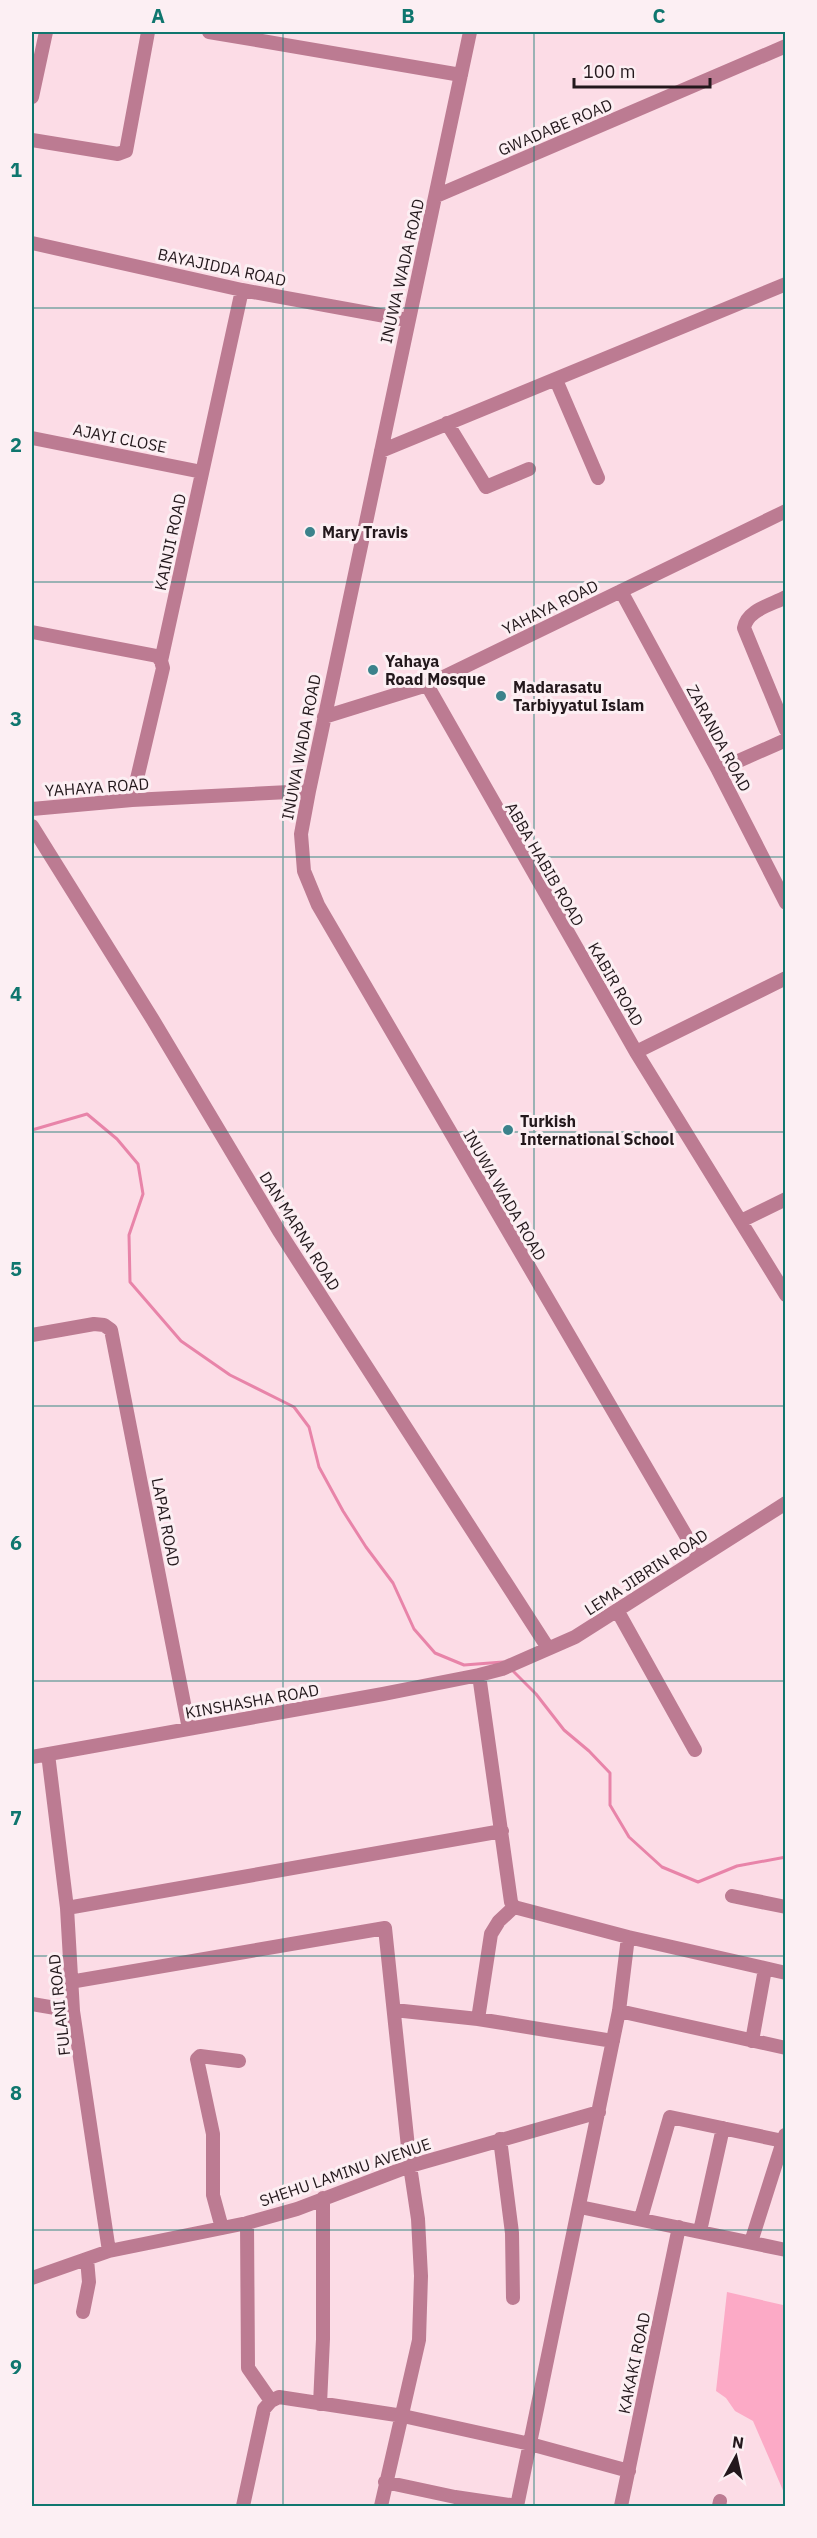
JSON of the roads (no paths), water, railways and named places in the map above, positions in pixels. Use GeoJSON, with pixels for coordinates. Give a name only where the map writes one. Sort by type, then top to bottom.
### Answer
{"type":"FeatureCollection","features":[{"type":"Feature","properties":{"kind":"street"},"geometry":{"type":"LineString","coordinates":[[32,97],[46,32]]}},
{"type":"Feature","properties":{"kind":"street"},"geometry":{"type":"LineString","coordinates":[[32,140],[118,154],[126,151],[148,32]]}},
{"type":"Feature","properties":{"kind":"street"},"geometry":{"type":"LineString","coordinates":[[209,32],[461,75]]}},
{"type":"Feature","properties":{"kind":"street","name":"INUWA WADA ROAD"},"geometry":{"type":"LineString","coordinates":[[470,32],[436,196],[407,320],[309,791],[301,834],[304,871],[318,905],[699,1558]]}},
{"type":"Feature","properties":{"kind":"street","name":"GWADABE ROAD"},"geometry":{"type":"LineString","coordinates":[[436,196],[786,46]]}},
{"type":"Feature","properties":{"kind":"street","name":"BAYAJIDDA ROAD"},"geometry":{"type":"LineString","coordinates":[[32,243],[242,290],[407,320]]}},
{"type":"Feature","properties":{"kind":"street"},"geometry":{"type":"LineString","coordinates":[[381,452],[786,284]]}},
{"type":"Feature","properties":{"kind":"street","name":"KAINJI ROAD"},"geometry":{"type":"LineString","coordinates":[[132,800],[163,668],[161,660],[242,290]]}},
{"type":"Feature","properties":{"kind":"street"},"geometry":{"type":"LineString","coordinates":[[556,380],[598,478]]}},
{"type":"Feature","properties":{"kind":"street"},"geometry":{"type":"LineString","coordinates":[[447,423],[486,487],[529,469]]}},
{"type":"Feature","properties":{"kind":"street","name":"AJAYI CLOSE"},"geometry":{"type":"LineString","coordinates":[[32,438],[202,472]]}},
{"type":"Feature","properties":{"kind":"street","name":"YAHAYA ROAD"},"geometry":{"type":"LineString","coordinates":[[324,717],[427,685],[786,511]]}},
{"type":"Feature","properties":{"kind":"street","name":"ZARANDA ROAD"},"geometry":{"type":"LineString","coordinates":[[621,591],[718,770],[786,903]]}},
{"type":"Feature","properties":{"kind":"street"},"geometry":{"type":"LineString","coordinates":[[786,597],[750,614],[745,620],[744,628],[786,730]]}},
{"type":"Feature","properties":{"kind":"street"},"geometry":{"type":"LineString","coordinates":[[32,632],[157,656],[161,660]]}},
{"type":"Feature","properties":{"kind":"street","name":"KABIR ROAD"},"geometry":{"type":"LineString","coordinates":[[427,685],[636,1052],[786,1295]]}},
{"type":"Feature","properties":{"kind":"street"},"geometry":{"type":"LineString","coordinates":[[718,770],[786,740]]}},
{"type":"Feature","properties":{"kind":"street","name":"YAHAYA ROAD"},"geometry":{"type":"LineString","coordinates":[[32,809],[132,800],[309,791]]}},
{"type":"Feature","properties":{"kind":"street","name":"ABBA HABIB ROAD"},"geometry":{"type":"LineString","coordinates":[[487,796],[636,1052]]}},
{"type":"Feature","properties":{"kind":"street","name":"DAN MARNA ROAD"},"geometry":{"type":"LineString","coordinates":[[32,826],[153,1020],[279,1231],[549,1648]]}},
{"type":"Feature","properties":{"kind":"street"},"geometry":{"type":"LineString","coordinates":[[636,1052],[786,978]]}},
{"type":"Feature","properties":{"kind":"street"},"geometry":{"type":"LineString","coordinates":[[741,1221],[786,1199]]}},
{"type":"Feature","properties":{"kind":"street","name":"LAPAI ROAD"},"geometry":{"type":"LineString","coordinates":[[32,1335],[94,1324],[104,1325],[111,1330],[189,1729]]}},
{"type":"Feature","properties":{"kind":"street","name":"LEMA JIBRIN ROAD"},"geometry":{"type":"LineString","coordinates":[[502,1669],[575,1637],[786,1503]]}},
{"type":"Feature","properties":{"kind":"street"},"geometry":{"type":"LineString","coordinates":[[617,1610],[695,1750]]}},
{"type":"Feature","properties":{"kind":"street","name":"KINSHASHA ROAD"},"geometry":{"type":"LineString","coordinates":[[32,1757],[502,1669]]}},
{"type":"Feature","properties":{"kind":"street"},"geometry":{"type":"LineString","coordinates":[[479,1675],[511,1902],[514,1907],[628,1937],[786,1972]]}},
{"type":"Feature","properties":{"kind":"street","name":"FULANI ROAD"},"geometry":{"type":"LineString","coordinates":[[48,1754],[67,1908],[73,2011],[109,2251]]}},
{"type":"Feature","properties":{"kind":"street"},"geometry":{"type":"LineString","coordinates":[[67,1908],[502,1831]]}},
{"type":"Feature","properties":{"kind":"street"},"geometry":{"type":"LineString","coordinates":[[732,1896],[786,1907]]}},
{"type":"Feature","properties":{"kind":"street"},"geometry":{"type":"LineString","coordinates":[[478,2019],[491,1934],[499,1921],[514,1907]]}},
{"type":"Feature","properties":{"kind":"street"},"geometry":{"type":"LineString","coordinates":[[70,1982],[385,1929],[410,2166],[418,2219],[421,2276],[419,2340],[381,2506]]}},
{"type":"Feature","properties":{"kind":"street"},"geometry":{"type":"LineString","coordinates":[[385,2482],[454,2497],[517,2506],[619,2012],[628,1937]]}},
{"type":"Feature","properties":{"kind":"street"},"geometry":{"type":"LineString","coordinates":[[752,2041],[765,1969]]}},
{"type":"Feature","properties":{"kind":"street"},"geometry":{"type":"LineString","coordinates":[[32,2004],[73,2011]]}},
{"type":"Feature","properties":{"kind":"street"},"geometry":{"type":"LineString","coordinates":[[394,2010],[478,2019],[613,2041]]}},
{"type":"Feature","properties":{"kind":"street"},"geometry":{"type":"LineString","coordinates":[[619,2012],[786,2048]]}},
{"type":"Feature","properties":{"kind":"street"},"geometry":{"type":"LineString","coordinates":[[222,2228],[213,2195],[213,2134],[197,2059],[200,2056],[239,2061]]}},
{"type":"Feature","properties":{"kind":"street","name":"SHEHU LAMINU AVENUE"},"geometry":{"type":"LineString","coordinates":[[32,2274],[109,2251],[247,2223],[297,2209],[410,2166],[599,2112]]}},
{"type":"Feature","properties":{"kind":"street"},"geometry":{"type":"LineString","coordinates":[[640,2218],[670,2117],[784,2137],[780,2174],[752,2242]]}},
{"type":"Feature","properties":{"kind":"street"},"geometry":{"type":"LineString","coordinates":[[700,2231],[723,2128]]}},
{"type":"Feature","properties":{"kind":"street"},"geometry":{"type":"LineString","coordinates":[[500,2139],[512,2233],[513,2298]]}},
{"type":"Feature","properties":{"kind":"street"},"geometry":{"type":"LineString","coordinates":[[320,2404],[323,2339],[323,2198]]}},
{"type":"Feature","properties":{"kind":"street"},"geometry":{"type":"LineString","coordinates":[[580,2207],[786,2250]]}},
{"type":"Feature","properties":{"kind":"street"},"geometry":{"type":"LineString","coordinates":[[247,2223],[248,2368],[270,2401]]}},
{"type":"Feature","properties":{"kind":"street","name":"KAKAKI ROAD"},"geometry":{"type":"LineString","coordinates":[[621,2506],[679,2227]]}},
{"type":"Feature","properties":{"kind":"street"},"geometry":{"type":"LineString","coordinates":[[83,2312],[89,2282],[87,2259]]}},
{"type":"Feature","properties":{"kind":"street"},"geometry":{"type":"LineString","coordinates":[[243,2506],[264,2409],[270,2401],[279,2397],[403,2416],[530,2444],[629,2471]]}},
{"type":"Feature","properties":{"kind":"waterway"},"geometry":{"type":"LineString","coordinates":[[32,1130],[87,1114],[117,1139],[138,1164],[143,1194],[129,1235],[130,1282],[181,1341],[230,1375],[294,1407],[309,1427],[319,1467],[343,1511],[393,1583],[414,1629],[435,1653],[464,1665],[503,1662]]}},
{"type":"Feature","properties":{"kind":"waterway"},"geometry":{"type":"LineString","coordinates":[[512,1670],[536,1694],[564,1730],[610,1773],[610,1805],[629,1837],[662,1867],[698,1882],[737,1866],[786,1857]]}},
{"type":"Feature","properties":{"kind":"place","name":"Mary Travis"},"geometry":{"type":"Point","coordinates":[310,532]}},
{"type":"Feature","properties":{"kind":"place","name":"Yahaya Road Mosque"},"geometry":{"type":"Point","coordinates":[373,670]}},
{"type":"Feature","properties":{"kind":"place","name":"Madarasatu Tarbiyyatul Islam"},"geometry":{"type":"Point","coordinates":[501,696]}},
{"type":"Feature","properties":{"kind":"place","name":"Turkish International School"},"geometry":{"type":"Point","coordinates":[508,1130]}}]}
